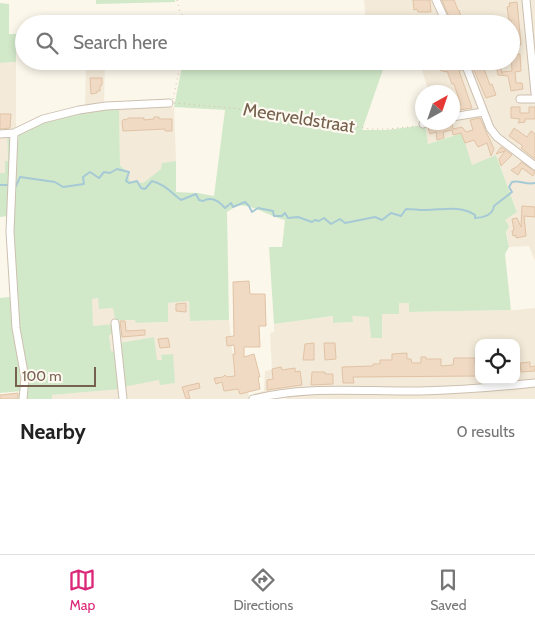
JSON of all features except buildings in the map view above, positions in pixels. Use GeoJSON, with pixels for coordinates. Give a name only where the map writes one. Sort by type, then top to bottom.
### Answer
{"type":"FeatureCollection","features":[{"type":"Feature","properties":{"kind":"street"},"geometry":{"type":"LineString","coordinates":[[436,0],[443,15]]}},
{"type":"Feature","properties":{"kind":"street"},"geometry":{"type":"LineString","coordinates":[[526,0],[535,92]]}},
{"type":"Feature","properties":{"kind":"street"},"geometry":{"type":"LineString","coordinates":[[467,70],[490,128],[496,136],[535,166]]}},
{"type":"Feature","properties":{"kind":"street"},"geometry":{"type":"LineString","coordinates":[[520,99],[535,98]]}},
{"type":"Feature","properties":{"kind":"street"},"geometry":{"type":"LineString","coordinates":[[0,134],[14,133],[43,119],[79,110],[171,100]]}},
{"type":"Feature","properties":{"kind":"street"},"geometry":{"type":"LineString","coordinates":[[460,116],[483,112]]}},
{"type":"Feature","properties":{"kind":"street"},"geometry":{"type":"LineString","coordinates":[[14,133],[10,232],[16,328],[25,381],[24,399]]}},
{"type":"Feature","properties":{"kind":"street"},"geometry":{"type":"LineString","coordinates":[[115,322],[123,399]]}},
{"type":"Feature","properties":{"kind":"street"},"geometry":{"type":"LineString","coordinates":[[253,399],[281,392],[420,391],[476,389],[535,383]]}},
{"type":"Feature","properties":{"kind":"path"},"geometry":{"type":"LineString","coordinates":[[177,0],[182,15]]}},
{"type":"Feature","properties":{"kind":"path"},"geometry":{"type":"LineString","coordinates":[[171,100],[179,70]]}},
{"type":"Feature","properties":{"kind":"path","name":"Meerveldstraat"},"geometry":{"type":"LineString","coordinates":[[171,100],[371,129],[404,128],[415,126]]}},
{"type":"Feature","properties":{"kind":"shaded area"},"geometry":{"type":"Polygon","coordinates":[[[364,0],[535,0],[535,261],[529,246],[509,247],[505,220],[517,211],[496,155],[472,166],[463,139],[455,135],[427,144],[426,130],[460,130],[460,85],[427,85],[422,70],[520,70],[520,15],[365,15],[364,0]]]}},
{"type":"Feature","properties":{"kind":"shaded area"},"geometry":{"type":"Polygon","coordinates":[[[15,62],[16,70],[16,129],[12,141],[7,137],[8,162],[5,173],[0,173],[0,63],[15,62]]]}},
{"type":"Feature","properties":{"kind":"shaded area"},"geometry":{"type":"Polygon","coordinates":[[[86,70],[105,70],[104,104],[85,107],[86,70]]]}},
{"type":"Feature","properties":{"kind":"shaded area"},"geometry":{"type":"Polygon","coordinates":[[[119,107],[174,107],[176,161],[162,163],[162,169],[143,183],[130,181],[127,172],[120,165],[119,107]]]}},
{"type":"Feature","properties":{"kind":"shaded area"},"geometry":{"type":"Polygon","coordinates":[[[98,298],[113,308],[115,320],[136,320],[136,323],[168,322],[167,303],[189,301],[191,321],[229,320],[235,376],[245,384],[249,396],[264,391],[265,371],[272,370],[270,333],[274,332],[274,324],[333,316],[333,323],[352,322],[351,316],[370,317],[371,338],[382,338],[382,314],[399,314],[398,303],[409,303],[410,312],[535,308],[535,399],[287,399],[287,395],[275,396],[275,399],[52,399],[52,395],[96,391],[116,352],[111,352],[109,335],[112,324],[93,327],[91,299],[98,298]],[[154,337],[119,343],[160,380],[175,383],[161,356],[162,360],[156,360],[154,337]]]}},
{"type":"Feature","properties":{"kind":"green space"},"geometry":{"type":"Polygon","coordinates":[[[96,0],[175,0],[175,2],[96,4],[96,0]]]}},
{"type":"Feature","properties":{"kind":"green space"},"geometry":{"type":"Polygon","coordinates":[[[0,3],[9,4],[9,34],[15,34],[15,62],[0,63],[0,3]]]}},
{"type":"Feature","properties":{"kind":"green space"},"geometry":{"type":"Polygon","coordinates":[[[181,70],[383,70],[362,130],[387,130],[415,126],[415,130],[426,130],[428,144],[462,133],[472,165],[496,155],[517,212],[505,220],[509,226],[506,232],[509,247],[505,254],[511,310],[409,312],[409,303],[399,303],[399,314],[382,314],[382,338],[371,338],[369,317],[352,316],[353,322],[333,323],[333,316],[274,324],[269,247],[282,247],[285,220],[249,207],[238,206],[227,212],[229,320],[190,321],[189,301],[168,303],[168,322],[136,323],[135,320],[115,320],[113,308],[99,309],[98,298],[92,299],[93,326],[113,324],[113,334],[109,335],[111,351],[116,352],[120,389],[52,395],[52,399],[26,399],[18,322],[13,235],[19,134],[40,123],[69,115],[119,107],[120,165],[127,172],[130,181],[143,183],[161,169],[162,163],[176,161],[176,192],[214,196],[225,110],[174,107],[181,70]]]}},
{"type":"Feature","properties":{"kind":"green space"},"geometry":{"type":"Polygon","coordinates":[[[7,136],[11,138],[8,216],[0,217],[0,173],[5,173],[5,161],[8,161],[7,136]]]}},
{"type":"Feature","properties":{"kind":"green space"},"geometry":{"type":"Polygon","coordinates":[[[10,297],[22,391],[0,393],[0,298],[10,297]]]}},
{"type":"Feature","properties":{"kind":"green space"},"geometry":{"type":"Polygon","coordinates":[[[154,337],[157,360],[162,360],[161,355],[173,354],[175,383],[160,385],[159,380],[123,387],[119,343],[154,337]]]}},
{"type":"Feature","properties":{"kind":"waterway"},"geometry":{"type":"LineString","coordinates":[[16,186],[20,177],[55,182],[63,187],[84,184],[83,177],[90,172],[99,178],[104,172],[110,173],[117,169],[129,172],[126,181],[129,183],[137,181],[141,188],[145,189],[152,181],[164,187],[181,200],[196,194],[199,200],[215,200],[225,208],[231,203],[233,207],[245,202],[252,212],[258,208],[273,211],[274,216],[282,216],[285,213],[288,218],[298,217],[312,222],[324,218],[331,224],[340,219],[345,223],[375,217],[382,220],[391,213],[401,216],[406,209],[457,209],[469,212],[475,215],[475,218],[481,217],[490,214],[494,206],[512,192],[509,187],[512,182],[535,183]]}},
{"type":"Feature","properties":{"kind":"waterway"},"geometry":{"type":"LineString","coordinates":[[0,185],[8,185]]}}]}
